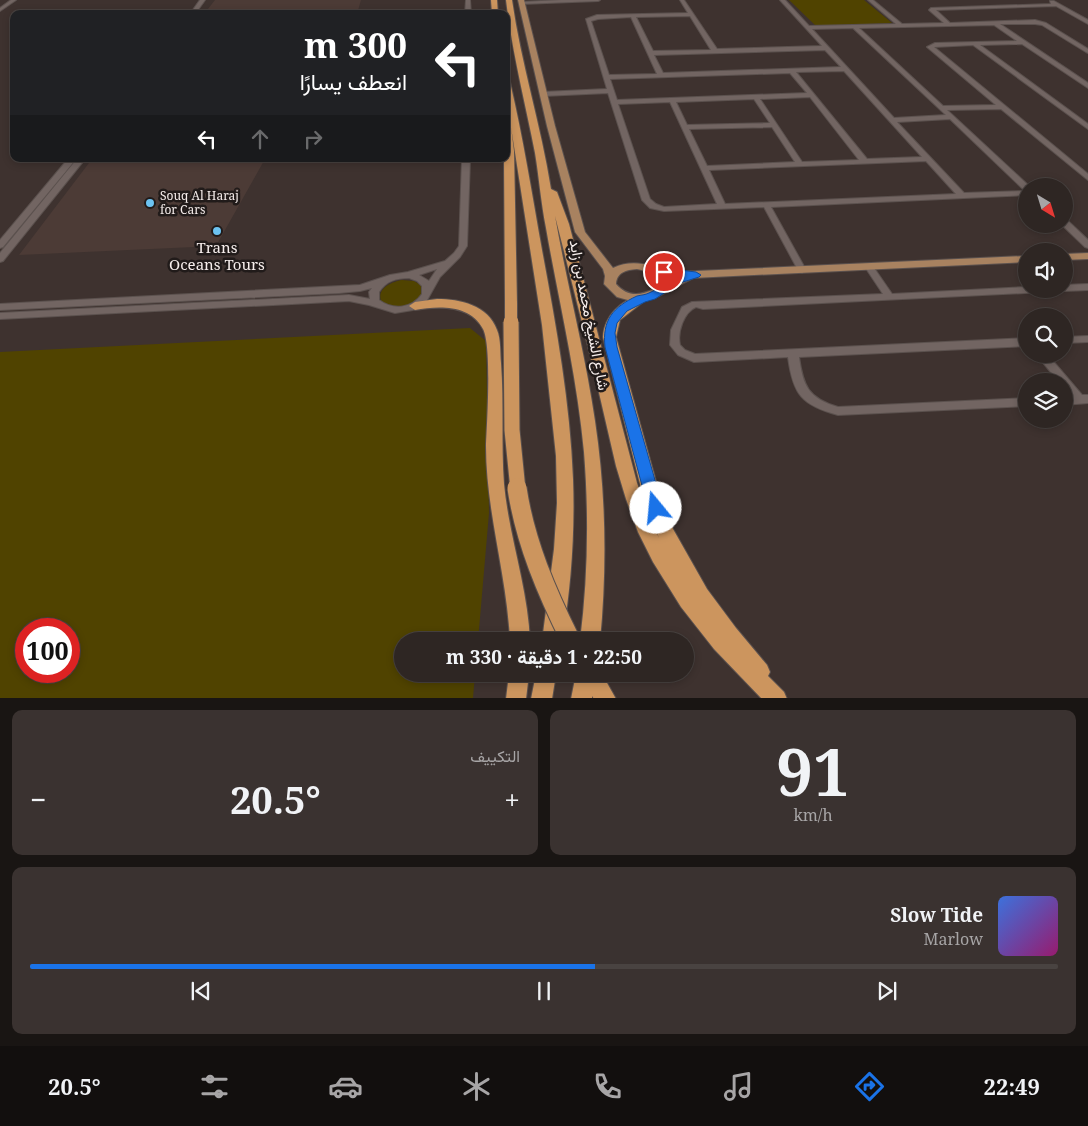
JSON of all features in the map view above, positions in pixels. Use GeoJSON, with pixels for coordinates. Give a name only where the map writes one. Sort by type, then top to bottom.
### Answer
{"type":"FeatureCollection","features":[{"type":"Feature","properties":{"kind":"highway","name":"شارع الشيخ محمد بن زايد"},"geometry":{"type":"LineString","coordinates":[[518,1],[550,219],[580,372],[592,458],[596,532],[591,632]]}},
{"type":"Feature","properties":{"kind":"highway"},"geometry":{"type":"LineString","coordinates":[[510,103],[516,122],[549,330],[564,457],[564,532],[553,632]]}},
{"type":"Feature","properties":{"kind":"highway"},"geometry":{"type":"LineString","coordinates":[[500,162],[504,205],[511,218]]}},
{"type":"Feature","properties":{"kind":"highway"},"geometry":{"type":"LineString","coordinates":[[508,162],[511,218],[513,446],[519,498],[534,556],[545,587],[567,632]]}},
{"type":"Feature","properties":{"kind":"highway"},"geometry":{"type":"LineString","coordinates":[[543,167],[563,224],[628,482],[647,532],[677,586],[697,614],[727,649],[777,698]]}},
{"type":"Feature","properties":{"kind":"highway"},"geometry":{"type":"LineString","coordinates":[[641,299],[614,317],[610,327],[610,340],[656,508],[677,557],[708,608],[783,698]]}},
{"type":"Feature","properties":{"kind":"highway"},"geometry":{"type":"LineString","coordinates":[[415,306],[443,302],[468,308],[482,317],[492,330],[496,487],[503,531],[513,574],[519,632]]}},
{"type":"Feature","properties":{"kind":"highway"},"geometry":{"type":"LineString","coordinates":[[516,698],[518,682]]}},
{"type":"Feature","properties":{"kind":"highway"},"geometry":{"type":"LineString","coordinates":[[541,698],[544,682]]}},
{"type":"Feature","properties":{"kind":"highway"},"geometry":{"type":"LineString","coordinates":[[582,698],[585,682]]}},
{"type":"Feature","properties":{"kind":"highway"},"geometry":{"type":"LineString","coordinates":[[595,682],[606,698]]}},
{"type":"Feature","properties":{"kind":"main road"},"geometry":{"type":"LineString","coordinates":[[518,1],[580,232],[586,242],[606,262],[611,276],[610,284],[617,292],[628,297],[641,299],[652,296],[677,280],[696,275]]}},
{"type":"Feature","properties":{"kind":"main road"},"geometry":{"type":"LineString","coordinates":[[595,250],[636,265],[674,274],[696,275],[1018,259]]}},
{"type":"Feature","properties":{"kind":"main road"},"geometry":{"type":"LineString","coordinates":[[1073,257],[1088,256]]}},
{"type":"Feature","properties":{"kind":"main road"},"geometry":{"type":"LineString","coordinates":[[611,276],[618,269],[636,265]]}},
{"type":"Feature","properties":{"kind":"main road"},"geometry":{"type":"LineString","coordinates":[[651,268],[662,279],[662,288],[659,292]]}},
{"type":"Feature","properties":{"kind":"street"},"geometry":{"type":"LineString","coordinates":[[0,5],[7,0]]}},
{"type":"Feature","properties":{"kind":"street"},"geometry":{"type":"LineString","coordinates":[[0,10],[14,0]]}},
{"type":"Feature","properties":{"kind":"street"},"geometry":{"type":"LineString","coordinates":[[518,1],[598,0]]}},
{"type":"Feature","properties":{"kind":"street"},"geometry":{"type":"LineString","coordinates":[[682,0],[715,52]]}},
{"type":"Feature","properties":{"kind":"street"},"geometry":{"type":"LineString","coordinates":[[782,0],[962,196]]}},
{"type":"Feature","properties":{"kind":"street"},"geometry":{"type":"LineString","coordinates":[[870,0],[901,26]]}},
{"type":"Feature","properties":{"kind":"street"},"geometry":{"type":"LineString","coordinates":[[1049,0],[1088,22]]}},
{"type":"Feature","properties":{"kind":"street"},"geometry":{"type":"LineString","coordinates":[[950,25],[931,9],[1057,5]]}},
{"type":"Feature","properties":{"kind":"street"},"geometry":{"type":"LineString","coordinates":[[691,14],[594,17],[588,20],[648,202],[652,206],[664,209],[1018,193]]}},
{"type":"Feature","properties":{"kind":"street"},"geometry":{"type":"LineString","coordinates":[[633,16],[661,75]]}},
{"type":"Feature","properties":{"kind":"street"},"geometry":{"type":"LineString","coordinates":[[808,28],[1034,22],[1043,24],[1088,52]]}},
{"type":"Feature","properties":{"kind":"street"},"geometry":{"type":"LineString","coordinates":[[996,24],[1088,86]]}},
{"type":"Feature","properties":{"kind":"street"},"geometry":{"type":"LineString","coordinates":[[855,27],[1018,179]]}},
{"type":"Feature","properties":{"kind":"street"},"geometry":{"type":"LineString","coordinates":[[1023,42],[935,45],[930,47],[1088,178]]}},
{"type":"Feature","properties":{"kind":"street"},"geometry":{"type":"LineString","coordinates":[[975,44],[1088,127]]}},
{"type":"Feature","properties":{"kind":"street"},"geometry":{"type":"LineString","coordinates":[[651,54],[826,48]]}},
{"type":"Feature","properties":{"kind":"street"},"geometry":{"type":"LineString","coordinates":[[607,77],[846,69]]}},
{"type":"Feature","properties":{"kind":"street"},"geometry":{"type":"LineString","coordinates":[[792,71],[865,162]]}},
{"type":"Feature","properties":{"kind":"street"},"geometry":{"type":"LineString","coordinates":[[543,94],[611,91]]}},
{"type":"Feature","properties":{"kind":"street"},"geometry":{"type":"LineString","coordinates":[[615,102],[812,96]]}},
{"type":"Feature","properties":{"kind":"street"},"geometry":{"type":"LineString","coordinates":[[756,97],[800,164]]}},
{"type":"Feature","properties":{"kind":"street"},"geometry":{"type":"LineString","coordinates":[[672,100],[722,206]]}},
{"type":"Feature","properties":{"kind":"street"},"geometry":{"type":"LineString","coordinates":[[942,108],[1001,107]]}},
{"type":"Feature","properties":{"kind":"street"},"geometry":{"type":"LineString","coordinates":[[892,120],[952,117]]}},
{"type":"Feature","properties":{"kind":"street"},"geometry":{"type":"LineString","coordinates":[[685,127],[774,125]]}},
{"type":"Feature","properties":{"kind":"street"},"geometry":{"type":"LineString","coordinates":[[704,168],[929,159]]}},
{"type":"Feature","properties":{"kind":"street"},"geometry":{"type":"LineString","coordinates":[[0,245],[69,162]]}},
{"type":"Feature","properties":{"kind":"street"},"geometry":{"type":"LineString","coordinates":[[0,259],[79,162]]}},
{"type":"Feature","properties":{"kind":"street"},"geometry":{"type":"LineString","coordinates":[[0,316],[349,298],[365,300],[398,310],[415,306],[425,299],[436,275],[458,255],[463,246],[464,162]]}},
{"type":"Feature","properties":{"kind":"street"},"geometry":{"type":"LineString","coordinates":[[766,204],[802,270]]}},
{"type":"Feature","properties":{"kind":"street"},"geometry":{"type":"LineString","coordinates":[[1073,231],[1088,245]]}},
{"type":"Feature","properties":{"kind":"street"},"geometry":{"type":"LineString","coordinates":[[0,307],[360,288],[394,276],[409,275],[448,263]]}},
{"type":"Feature","properties":{"kind":"street"},"geometry":{"type":"LineString","coordinates":[[868,267],[889,296]]}},
{"type":"Feature","properties":{"kind":"street"},"geometry":{"type":"LineString","coordinates":[[409,275],[423,280],[428,290]]}},
{"type":"Feature","properties":{"kind":"street"},"geometry":{"type":"LineString","coordinates":[[379,305],[374,297],[376,287],[381,282]]}},
{"type":"Feature","properties":{"kind":"street"},"geometry":{"type":"LineString","coordinates":[[1073,288],[1088,287]]}},
{"type":"Feature","properties":{"kind":"street"},"geometry":{"type":"LineString","coordinates":[[1018,290],[708,305],[691,310],[680,319],[673,335],[674,344],[682,353],[694,358],[1018,342]]}},
{"type":"Feature","properties":{"kind":"street"},"geometry":{"type":"LineString","coordinates":[[1073,340],[1088,339]]}},
{"type":"Feature","properties":{"kind":"street"},"geometry":{"type":"LineString","coordinates":[[793,353],[796,377],[802,391],[818,404],[838,411],[1018,402]]}},
{"type":"Feature","properties":{"kind":"street"},"geometry":{"type":"LineString","coordinates":[[1049,363],[1084,400]]}},
{"type":"Feature","properties":{"kind":"shaded area"},"geometry":{"type":"Polygon","coordinates":[[[215,0],[361,0],[358,10],[207,10],[215,0]]]}},
{"type":"Feature","properties":{"kind":"shaded area"},"geometry":{"type":"Polygon","coordinates":[[[789,0],[864,0],[892,23],[816,26],[789,0]]]}},
{"type":"Feature","properties":{"kind":"shaded area","name":"Souq Al Haraj for Cars"},"geometry":{"type":"Polygon","coordinates":[[[90,162],[263,162],[216,246],[19,255],[90,162]]]}},
{"type":"Feature","properties":{"kind":"shaded area"},"geometry":{"type":"Polygon","coordinates":[[[402,280],[414,281],[424,287],[420,301],[399,309],[382,303],[380,298],[382,290],[393,282],[402,280]]]}},
{"type":"Feature","properties":{"kind":"shaded area"},"geometry":{"type":"Polygon","coordinates":[[[470,328],[486,341],[489,513],[479,632],[394,632],[394,682],[474,682],[473,698],[0,698],[0,352],[470,328]]]}},
{"type":"Feature","properties":{"kind":"place","name":"Souq Al Haraj for Cars"},"geometry":{"type":"Point","coordinates":[150,203]}},
{"type":"Feature","properties":{"kind":"place","name":"Trans Oceans Tours"},"geometry":{"type":"Point","coordinates":[217,231]}},
{"type":"Feature","properties":{"kind":"route"},"geometry":{"type":"LineString","coordinates":[[656,508],[648,486],[638,441],[611,347],[609,333],[611,322],[618,313],[641,299],[656,294],[677,280],[696,275],[664,272]]}}]}
